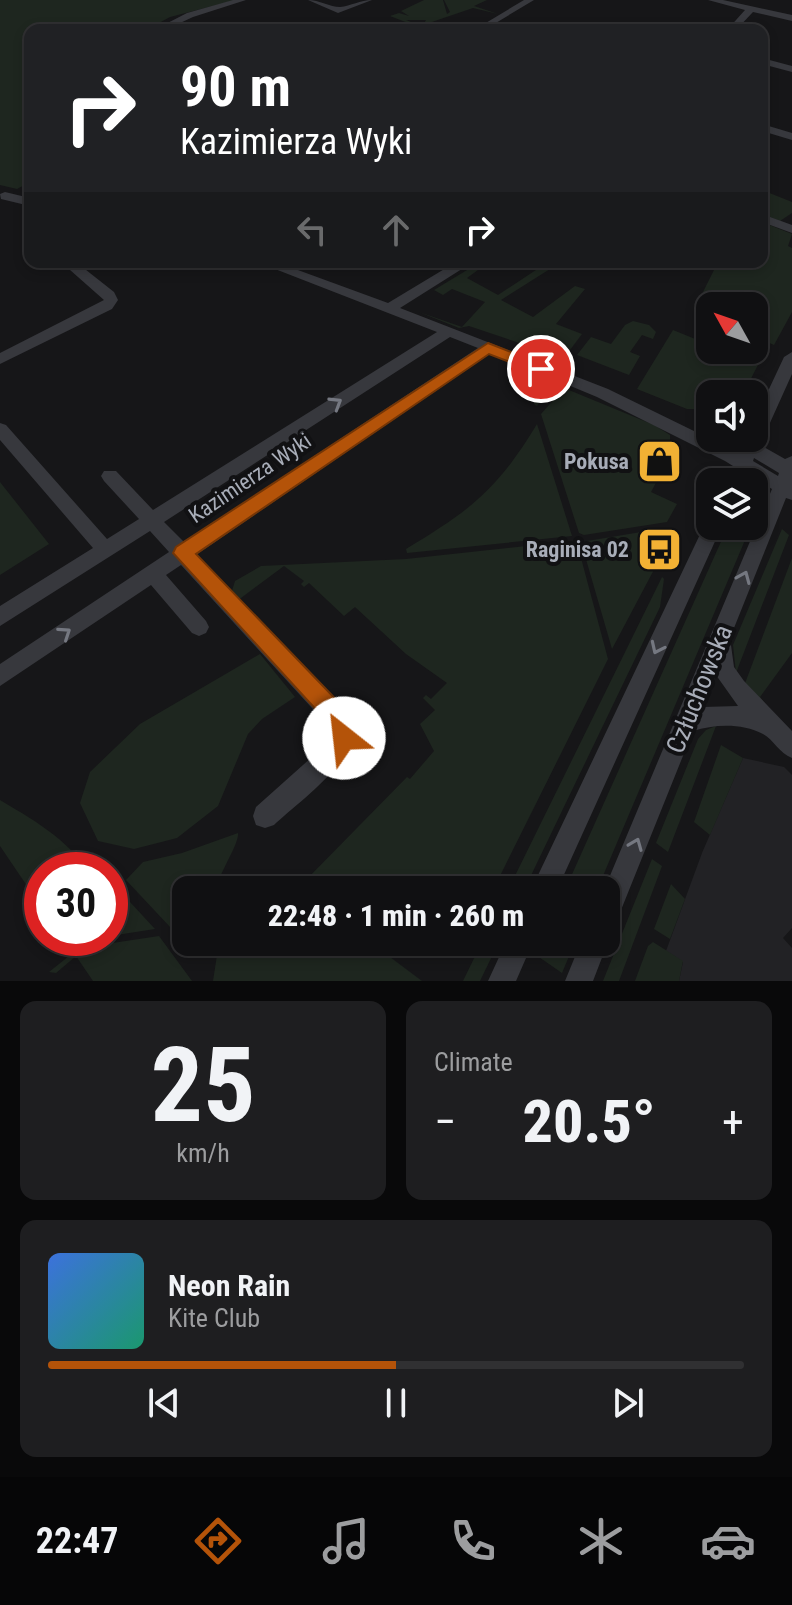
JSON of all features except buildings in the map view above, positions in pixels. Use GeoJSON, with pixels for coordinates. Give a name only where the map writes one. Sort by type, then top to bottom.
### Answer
{"type":"FeatureCollection","features":[{"type":"Feature","properties":{"kind":"street"},"geometry":{"type":"LineString","coordinates":[[171,24],[242,0]]}},
{"type":"Feature","properties":{"kind":"street"},"geometry":{"type":"LineString","coordinates":[[312,0],[338,10],[368,0]]}},
{"type":"Feature","properties":{"kind":"street"},"geometry":{"type":"LineString","coordinates":[[488,24],[530,0]]}},
{"type":"Feature","properties":{"kind":"street"},"geometry":{"type":"LineString","coordinates":[[712,0],[792,18]]}},
{"type":"Feature","properties":{"kind":"street"},"geometry":{"type":"LineString","coordinates":[[737,24],[751,9]]}},
{"type":"Feature","properties":{"kind":"street"},"geometry":{"type":"LineString","coordinates":[[768,63],[792,69]]}},
{"type":"Feature","properties":{"kind":"street"},"geometry":{"type":"LineString","coordinates":[[768,129],[792,137]]}},
{"type":"Feature","properties":{"kind":"street"},"geometry":{"type":"LineString","coordinates":[[5,196],[24,201]]}},
{"type":"Feature","properties":{"kind":"street"},"geometry":{"type":"LineString","coordinates":[[768,220],[792,229]]}},
{"type":"Feature","properties":{"kind":"street"},"geometry":{"type":"LineString","coordinates":[[0,359],[107,306],[111,300],[109,295],[75,268]]}},
{"type":"Feature","properties":{"kind":"street"},"geometry":{"type":"LineString","coordinates":[[280,268],[648,412],[747,454],[789,477]]}},
{"type":"Feature","properties":{"kind":"street"},"geometry":{"type":"LineString","coordinates":[[388,309],[456,268]]}},
{"type":"Feature","properties":{"kind":"street","name":"Kazimierza Wyki"},"geometry":{"type":"LineString","coordinates":[[0,617],[447,332]]}},
{"type":"Feature","properties":{"kind":"street","name":"Kazimierza Wyki"},"geometry":{"type":"LineString","coordinates":[[0,676],[488,348]]}},
{"type":"Feature","properties":{"kind":"street"},"geometry":{"type":"LineString","coordinates":[[740,468],[792,357]]}},
{"type":"Feature","properties":{"kind":"street"},"geometry":{"type":"LineString","coordinates":[[648,412],[696,426]]}},
{"type":"Feature","properties":{"kind":"street"},"geometry":{"type":"LineString","coordinates":[[0,429],[105,549]]}},
{"type":"Feature","properties":{"kind":"street"},"geometry":{"type":"LineString","coordinates":[[110,476],[345,727],[339,748],[277,792],[265,816]]}},
{"type":"Feature","properties":{"kind":"street","name":"Człuchowska"},"geometry":{"type":"LineString","coordinates":[[620,882],[720,635],[789,477]]}},
{"type":"Feature","properties":{"kind":"street"},"geometry":{"type":"LineString","coordinates":[[550,876],[706,540]]}},
{"type":"Feature","properties":{"kind":"street"},"geometry":{"type":"LineString","coordinates":[[153,574],[199,627]]}},
{"type":"Feature","properties":{"kind":"street"},"geometry":{"type":"LineString","coordinates":[[720,635],[724,670],[736,688],[792,747]]}},
{"type":"Feature","properties":{"kind":"street"},"geometry":{"type":"LineString","coordinates":[[685,723],[710,714],[726,714],[769,725]]}},
{"type":"Feature","properties":{"kind":"street"},"geometry":{"type":"LineString","coordinates":[[502,981],[514,956]]}},
{"type":"Feature","properties":{"kind":"street"},"geometry":{"type":"LineString","coordinates":[[579,981],[589,956]]}},
{"type":"Feature","properties":{"kind":"shaded area"},"geometry":{"type":"Polygon","coordinates":[[[0,0],[236,0],[170,17],[157,24],[24,24],[24,185],[17,189],[0,185],[0,0]]]}},
{"type":"Feature","properties":{"kind":"shaded area"},"geometry":{"type":"Polygon","coordinates":[[[424,0],[443,0],[447,14],[450,12],[444,0],[487,0],[474,6],[498,14],[473,8],[424,24],[426,20],[406,20],[411,22],[408,23],[390,16],[399,13],[409,16],[401,11],[424,0]]]}},
{"type":"Feature","properties":{"kind":"shaded area"},"geometry":{"type":"Polygon","coordinates":[[[768,192],[792,202],[792,213],[780,221],[768,216],[768,192]]]}},
{"type":"Feature","properties":{"kind":"shaded area"},"geometry":{"type":"Polygon","coordinates":[[[768,224],[792,234],[788,246],[792,248],[792,312],[774,345],[768,342],[768,292],[703,292],[715,268],[768,268],[768,224]]]}},
{"type":"Feature","properties":{"kind":"shaded area"},"geometry":{"type":"Polygon","coordinates":[[[470,268],[481,268],[467,278],[498,295],[539,268],[552,268],[501,300],[533,317],[575,286],[585,289],[556,324],[582,334],[564,358],[469,326],[459,328],[419,312],[462,327],[485,302],[452,289],[443,295],[434,290],[470,268]]]}},
{"type":"Feature","properties":{"kind":"shaded area"},"geometry":{"type":"Polygon","coordinates":[[[633,321],[649,325],[656,332],[653,339],[642,335],[630,352],[640,356],[629,375],[577,355],[591,337],[611,344],[625,325],[633,321]]]}},
{"type":"Feature","properties":{"kind":"shaded area"},"geometry":{"type":"Polygon","coordinates":[[[673,330],[696,339],[696,364],[758,364],[750,380],[696,380],[696,409],[687,409],[637,389],[673,330]]]}},
{"type":"Feature","properties":{"kind":"shaded area"},"geometry":{"type":"Polygon","coordinates":[[[513,367],[554,383],[537,406],[535,405],[513,367]]]}},
{"type":"Feature","properties":{"kind":"shaded area"},"geometry":{"type":"Polygon","coordinates":[[[564,388],[654,425],[670,435],[670,441],[640,448],[659,477],[651,492],[677,504],[667,522],[584,535],[579,533],[541,414],[564,388]]]}},
{"type":"Feature","properties":{"kind":"shaded area"},"geometry":{"type":"Polygon","coordinates":[[[537,424],[572,536],[407,553],[406,549],[449,522],[481,496],[509,466],[537,424]]]}},
{"type":"Feature","properties":{"kind":"shaded area"},"geometry":{"type":"Polygon","coordinates":[[[0,482],[49,544],[0,575],[0,482]]]}},
{"type":"Feature","properties":{"kind":"shaded area"},"geometry":{"type":"Polygon","coordinates":[[[782,529],[789,535],[736,673],[733,645],[782,529]]]}},
{"type":"Feature","properties":{"kind":"shaded area"},"geometry":{"type":"Polygon","coordinates":[[[647,531],[654,536],[645,554],[657,564],[612,649],[581,542],[647,531]]]}},
{"type":"Feature","properties":{"kind":"shaded area"},"geometry":{"type":"Polygon","coordinates":[[[722,540],[745,540],[603,876],[571,876],[722,540]]]}},
{"type":"Feature","properties":{"kind":"shaded area"},"geometry":{"type":"Polygon","coordinates":[[[573,541],[577,543],[608,659],[500,876],[310,876],[407,777],[410,779],[434,751],[420,724],[435,710],[423,698],[426,695],[431,699],[447,683],[406,654],[355,607],[344,616],[309,583],[304,587],[301,584],[304,581],[284,566],[237,601],[231,594],[235,581],[261,566],[406,559],[573,541]]]}},
{"type":"Feature","properties":{"kind":"shaded area"},"geometry":{"type":"Polygon","coordinates":[[[792,558],[792,653],[760,697],[769,708],[744,686],[792,558]]]}},
{"type":"Feature","properties":{"kind":"shaded area"},"geometry":{"type":"Polygon","coordinates":[[[662,577],[660,607],[531,876],[515,876],[662,577]]]}},
{"type":"Feature","properties":{"kind":"shaded area"},"geometry":{"type":"Polygon","coordinates":[[[260,654],[295,697],[262,719],[248,734],[218,806],[177,838],[134,849],[98,841],[80,803],[90,772],[140,724],[260,654]]]}},
{"type":"Feature","properties":{"kind":"shaded area"},"geometry":{"type":"Polygon","coordinates":[[[716,726],[668,852],[656,843],[698,739],[706,730],[716,726]]]}},
{"type":"Feature","properties":{"kind":"shaded area"},"geometry":{"type":"Polygon","coordinates":[[[721,745],[743,758],[710,835],[694,822],[721,745]]]}},
{"type":"Feature","properties":{"kind":"shaded area"},"geometry":{"type":"Polygon","coordinates":[[[743,758],[784,767],[792,775],[792,928],[783,938],[792,948],[792,981],[679,981],[683,962],[666,951],[702,853],[743,758]]]}},
{"type":"Feature","properties":{"kind":"shaded area"},"geometry":{"type":"Polygon","coordinates":[[[0,800],[35,821],[72,852],[24,852],[24,881],[0,846],[0,800]]]}},
{"type":"Feature","properties":{"kind":"shaded area"},"geometry":{"type":"Polygon","coordinates":[[[238,833],[221,876],[172,876],[170,927],[128,882],[128,878],[143,862],[182,853],[238,833]]]}},
{"type":"Feature","properties":{"kind":"shaded area"},"geometry":{"type":"Polygon","coordinates":[[[652,859],[662,866],[619,981],[603,981],[613,956],[620,956],[620,939],[652,859]]]}},
{"type":"Feature","properties":{"kind":"shaded area"},"geometry":{"type":"Polygon","coordinates":[[[671,884],[685,899],[670,939],[654,929],[671,884]]]}},
{"type":"Feature","properties":{"kind":"shaded area"},"geometry":{"type":"Polygon","coordinates":[[[128,900],[155,929],[128,933],[128,900]]]}},
{"type":"Feature","properties":{"kind":"shaded area"},"geometry":{"type":"Polygon","coordinates":[[[159,936],[192,981],[93,981],[76,956],[128,956],[128,941],[159,936]]]}},
{"type":"Feature","properties":{"kind":"shaded area"},"geometry":{"type":"Polygon","coordinates":[[[653,942],[683,961],[679,981],[635,981],[648,946],[653,942]]]}},
{"type":"Feature","properties":{"kind":"shaded area"},"geometry":{"type":"Polygon","coordinates":[[[69,956],[76,956],[56,973],[49,972],[69,956]]]}},
{"type":"Feature","properties":{"kind":"shaded area"},"geometry":{"type":"Polygon","coordinates":[[[217,956],[389,956],[422,981],[213,981],[217,956]]]}},
{"type":"Feature","properties":{"kind":"shaded area"},"geometry":{"type":"Polygon","coordinates":[[[475,956],[492,956],[480,981],[463,981],[475,956]]]}},
{"type":"Feature","properties":{"kind":"shaded area"},"geometry":{"type":"Polygon","coordinates":[[[537,956],[569,956],[562,973],[537,956]]]}},
{"type":"Feature","properties":{"kind":"place","name":"Pokusa"},"geometry":{"type":"Point","coordinates":[660,461]}},
{"type":"Feature","properties":{"kind":"place","name":"Raginisa 02"},"geometry":{"type":"Point","coordinates":[660,549]}},
{"type":"Feature","properties":{"kind":"route"},"geometry":{"type":"LineString","coordinates":[[344,738],[345,727],[339,718],[183,553],[488,348],[541,369]]}}]}
